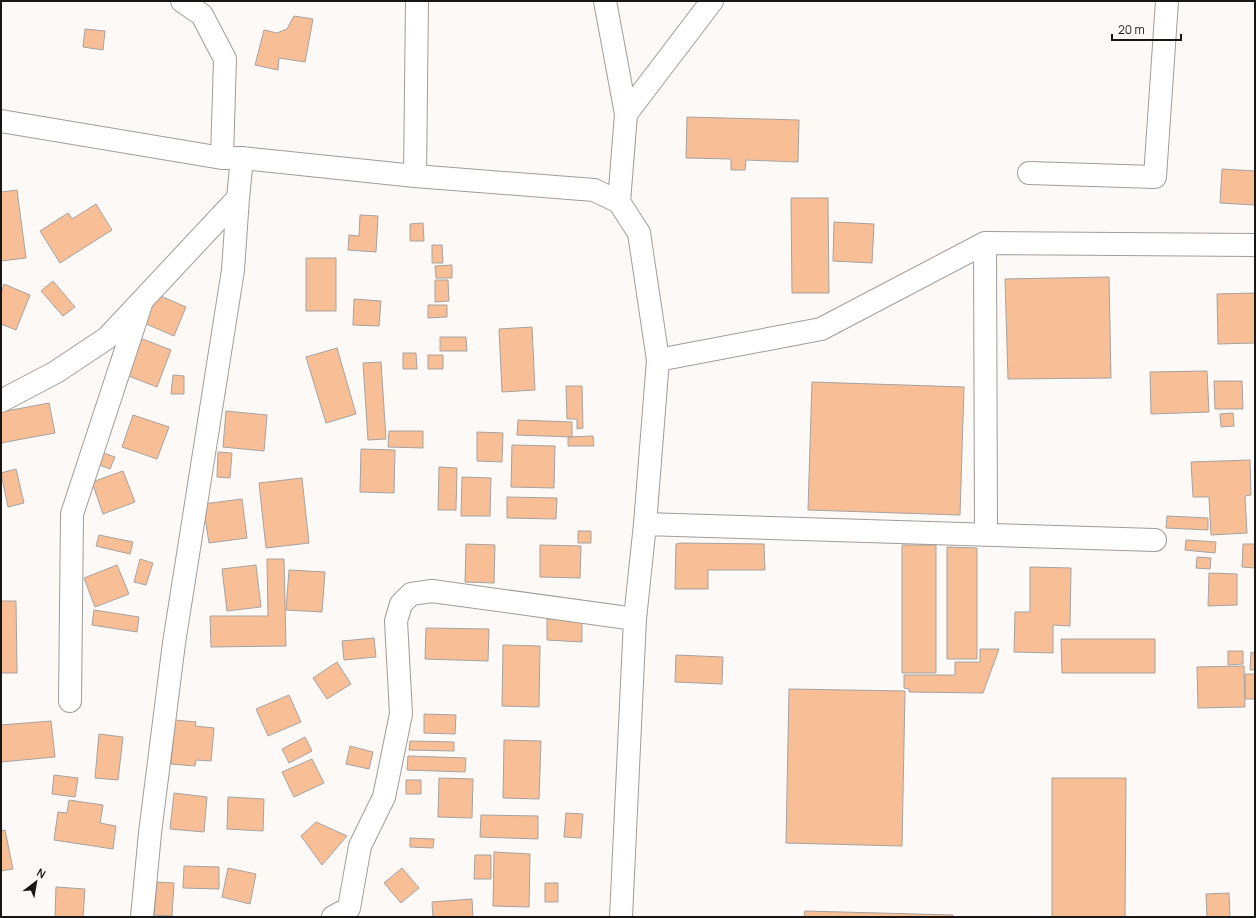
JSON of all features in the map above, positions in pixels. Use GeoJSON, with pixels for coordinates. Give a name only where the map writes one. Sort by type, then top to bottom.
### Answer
{"type":"FeatureCollection","features":[{"type":"Feature","properties":{"kind":"street"},"geometry":{"type":"LineString","coordinates":[[142,917],[150,833],[174,643],[233,270],[238,198],[232,158],[225,59],[202,15],[182,1]]}},
{"type":"Feature","properties":{"kind":"street"},"geometry":{"type":"LineString","coordinates":[[415,176],[418,1]]}},
{"type":"Feature","properties":{"kind":"street"},"geometry":{"type":"LineString","coordinates":[[605,1],[626,114],[619,202]]}},
{"type":"Feature","properties":{"kind":"street"},"geometry":{"type":"LineString","coordinates":[[626,114],[712,1]]}},
{"type":"Feature","properties":{"kind":"street"},"geometry":{"type":"LineString","coordinates":[[1029,173],[1155,177],[1167,1]]}},
{"type":"Feature","properties":{"kind":"street"},"geometry":{"type":"LineString","coordinates":[[1,121],[232,158],[415,176],[594,190],[619,202],[639,233],[658,360],[645,524],[635,619],[621,917]]}},
{"type":"Feature","properties":{"kind":"street"},"geometry":{"type":"LineString","coordinates":[[1,401],[56,372],[107,338],[238,198]]}},
{"type":"Feature","properties":{"kind":"street"},"geometry":{"type":"LineString","coordinates":[[658,360],[821,329],[985,243],[1255,245]]}},
{"type":"Feature","properties":{"kind":"street"},"geometry":{"type":"LineString","coordinates":[[985,243],[986,534]]}},
{"type":"Feature","properties":{"kind":"street"},"geometry":{"type":"LineString","coordinates":[[70,701],[72,514],[142,301]]}},
{"type":"Feature","properties":{"kind":"street"},"geometry":{"type":"LineString","coordinates":[[645,524],[1155,540]]}},
{"type":"Feature","properties":{"kind":"street"},"geometry":{"type":"LineString","coordinates":[[333,917],[349,908],[360,846],[384,797],[401,714],[396,620],[401,604],[411,594],[432,591],[635,619]]}},
{"type":"Feature","properties":{"kind":"building"},"geometry":{"type":"Polygon","coordinates":[[[294,16],[313,19],[305,62],[279,58],[278,70],[255,65],[264,30],[277,33],[287,29],[294,16]]]}},
{"type":"Feature","properties":{"kind":"building"},"geometry":{"type":"Polygon","coordinates":[[[85,29],[105,31],[103,50],[83,47],[85,29]]]}},
{"type":"Feature","properties":{"kind":"building"},"geometry":{"type":"Polygon","coordinates":[[[687,117],[799,120],[798,162],[746,160],[745,170],[731,170],[731,159],[686,158],[687,117]]]}},
{"type":"Feature","properties":{"kind":"building"},"geometry":{"type":"Polygon","coordinates":[[[1222,169],[1255,171],[1255,205],[1220,203],[1222,169]]]}},
{"type":"Feature","properties":{"kind":"building"},"geometry":{"type":"Polygon","coordinates":[[[17,190],[26,258],[1,261],[1,192],[17,190]]]}},
{"type":"Feature","properties":{"kind":"building"},"geometry":{"type":"Polygon","coordinates":[[[791,198],[828,198],[829,293],[792,293],[791,198]]]}},
{"type":"Feature","properties":{"kind":"building"},"geometry":{"type":"Polygon","coordinates":[[[96,204],[112,230],[60,263],[40,231],[68,213],[72,219],[96,204]]]}},
{"type":"Feature","properties":{"kind":"building"},"geometry":{"type":"Polygon","coordinates":[[[360,215],[378,216],[376,252],[348,250],[349,235],[359,236],[360,215]]]}},
{"type":"Feature","properties":{"kind":"building"},"geometry":{"type":"Polygon","coordinates":[[[834,222],[874,224],[872,263],[833,261],[834,222]]]}},
{"type":"Feature","properties":{"kind":"building"},"geometry":{"type":"Polygon","coordinates":[[[423,223],[424,241],[410,241],[410,224],[423,223]]]}},
{"type":"Feature","properties":{"kind":"building"},"geometry":{"type":"Polygon","coordinates":[[[432,245],[442,245],[443,263],[432,263],[432,245]]]}},
{"type":"Feature","properties":{"kind":"building"},"geometry":{"type":"Polygon","coordinates":[[[306,258],[336,258],[336,311],[306,311],[306,258]]]}},
{"type":"Feature","properties":{"kind":"building"},"geometry":{"type":"Polygon","coordinates":[[[452,265],[452,278],[436,278],[435,266],[452,265]]]}},
{"type":"Feature","properties":{"kind":"building"},"geometry":{"type":"Polygon","coordinates":[[[1109,277],[1111,378],[1008,379],[1005,279],[1109,277]]]}},
{"type":"Feature","properties":{"kind":"building"},"geometry":{"type":"Polygon","coordinates":[[[435,280],[448,280],[449,301],[435,302],[435,280]]]}},
{"type":"Feature","properties":{"kind":"building"},"geometry":{"type":"Polygon","coordinates":[[[53,281],[75,307],[63,316],[41,291],[53,281]]]}},
{"type":"Feature","properties":{"kind":"building"},"geometry":{"type":"Polygon","coordinates":[[[4,284],[30,295],[16,330],[1,324],[1,293],[4,284]]]}},
{"type":"Feature","properties":{"kind":"building"},"geometry":{"type":"Polygon","coordinates":[[[1255,293],[1255,343],[1218,344],[1217,294],[1255,293]]]}},
{"type":"Feature","properties":{"kind":"building"},"geometry":{"type":"Polygon","coordinates":[[[156,294],[186,307],[174,336],[144,323],[156,294]]]}},
{"type":"Feature","properties":{"kind":"building"},"geometry":{"type":"Polygon","coordinates":[[[354,299],[381,301],[379,326],[353,325],[354,299]]]}},
{"type":"Feature","properties":{"kind":"building"},"geometry":{"type":"Polygon","coordinates":[[[428,305],[447,305],[447,317],[428,318],[428,305]]]}},
{"type":"Feature","properties":{"kind":"building"},"geometry":{"type":"Polygon","coordinates":[[[532,327],[535,390],[502,392],[499,329],[532,327]]]}},
{"type":"Feature","properties":{"kind":"building"},"geometry":{"type":"Polygon","coordinates":[[[440,337],[466,337],[467,351],[440,351],[440,337]]]}},
{"type":"Feature","properties":{"kind":"building"},"geometry":{"type":"Polygon","coordinates":[[[140,338],[171,350],[157,387],[126,375],[140,338]]]}},
{"type":"Feature","properties":{"kind":"building"},"geometry":{"type":"Polygon","coordinates":[[[337,348],[356,414],[326,423],[306,357],[337,348]]]}},
{"type":"Feature","properties":{"kind":"building"},"geometry":{"type":"Polygon","coordinates":[[[403,353],[416,353],[417,369],[403,369],[403,353]]]}},
{"type":"Feature","properties":{"kind":"building"},"geometry":{"type":"Polygon","coordinates":[[[428,355],[443,355],[443,369],[428,369],[428,355]]]}},
{"type":"Feature","properties":{"kind":"building"},"geometry":{"type":"Polygon","coordinates":[[[381,362],[386,439],[368,440],[363,363],[381,362]]]}},
{"type":"Feature","properties":{"kind":"building"},"geometry":{"type":"Polygon","coordinates":[[[1207,371],[1209,412],[1151,414],[1150,372],[1207,371]]]}},
{"type":"Feature","properties":{"kind":"building"},"geometry":{"type":"Polygon","coordinates":[[[173,375],[184,376],[184,394],[171,394],[173,375]]]}},
{"type":"Feature","properties":{"kind":"building"},"geometry":{"type":"Polygon","coordinates":[[[1214,381],[1242,381],[1243,409],[1215,409],[1214,381]]]}},
{"type":"Feature","properties":{"kind":"building"},"geometry":{"type":"Polygon","coordinates":[[[812,382],[964,387],[960,515],[808,510],[812,382]]]}},
{"type":"Feature","properties":{"kind":"building"},"geometry":{"type":"Polygon","coordinates":[[[566,386],[582,386],[583,428],[577,429],[577,419],[567,419],[566,386]]]}},
{"type":"Feature","properties":{"kind":"building"},"geometry":{"type":"Polygon","coordinates":[[[49,403],[55,433],[1,443],[1,412],[49,403]]]}},
{"type":"Feature","properties":{"kind":"building"},"geometry":{"type":"Polygon","coordinates":[[[226,411],[267,415],[264,451],[223,447],[226,411]]]}},
{"type":"Feature","properties":{"kind":"building"},"geometry":{"type":"Polygon","coordinates":[[[1233,413],[1234,426],[1221,427],[1220,414],[1233,413]]]}},
{"type":"Feature","properties":{"kind":"building"},"geometry":{"type":"Polygon","coordinates":[[[133,415],[169,427],[157,459],[122,447],[133,415]]]}},
{"type":"Feature","properties":{"kind":"building"},"geometry":{"type":"Polygon","coordinates":[[[518,420],[572,422],[572,437],[517,435],[518,420]]]}},
{"type":"Feature","properties":{"kind":"building"},"geometry":{"type":"Polygon","coordinates":[[[389,431],[423,431],[423,448],[388,447],[389,431]]]}},
{"type":"Feature","properties":{"kind":"building"},"geometry":{"type":"Polygon","coordinates":[[[477,432],[503,433],[502,462],[477,461],[477,432]]]}},
{"type":"Feature","properties":{"kind":"building"},"geometry":{"type":"Polygon","coordinates":[[[593,436],[594,446],[568,446],[568,437],[593,436]]]}},
{"type":"Feature","properties":{"kind":"building"},"geometry":{"type":"Polygon","coordinates":[[[512,445],[555,446],[554,488],[511,487],[512,445]]]}},
{"type":"Feature","properties":{"kind":"building"},"geometry":{"type":"Polygon","coordinates":[[[361,449],[395,450],[394,493],[360,492],[361,449]]]}},
{"type":"Feature","properties":{"kind":"building"},"geometry":{"type":"Polygon","coordinates":[[[98,451],[115,457],[110,469],[94,463],[98,451]]]}},
{"type":"Feature","properties":{"kind":"building"},"geometry":{"type":"Polygon","coordinates":[[[218,452],[232,453],[230,478],[217,477],[218,452]]]}},
{"type":"Feature","properties":{"kind":"building"},"geometry":{"type":"Polygon","coordinates":[[[1250,460],[1251,495],[1245,496],[1247,533],[1211,535],[1209,497],[1193,497],[1191,462],[1250,460]]]}},
{"type":"Feature","properties":{"kind":"building"},"geometry":{"type":"Polygon","coordinates":[[[439,467],[457,468],[456,510],[438,510],[439,467]]]}},
{"type":"Feature","properties":{"kind":"building"},"geometry":{"type":"Polygon","coordinates":[[[16,469],[24,503],[8,507],[1,473],[16,469]]]}},
{"type":"Feature","properties":{"kind":"building"},"geometry":{"type":"Polygon","coordinates":[[[123,471],[135,502],[103,514],[92,482],[123,471]]]}},
{"type":"Feature","properties":{"kind":"building"},"geometry":{"type":"Polygon","coordinates":[[[462,477],[491,478],[490,516],[461,516],[462,477]]]}},
{"type":"Feature","properties":{"kind":"building"},"geometry":{"type":"Polygon","coordinates":[[[302,478],[309,543],[266,548],[259,483],[302,478]]]}},
{"type":"Feature","properties":{"kind":"building"},"geometry":{"type":"Polygon","coordinates":[[[507,497],[557,498],[556,519],[507,518],[507,497]]]}},
{"type":"Feature","properties":{"kind":"building"},"geometry":{"type":"Polygon","coordinates":[[[242,499],[247,538],[209,543],[203,504],[242,499]]]}},
{"type":"Feature","properties":{"kind":"building"},"geometry":{"type":"Polygon","coordinates":[[[1167,516],[1208,518],[1208,530],[1166,528],[1167,516]]]}},
{"type":"Feature","properties":{"kind":"building"},"geometry":{"type":"Polygon","coordinates":[[[578,531],[591,531],[591,543],[578,543],[578,531]]]}},
{"type":"Feature","properties":{"kind":"building"},"geometry":{"type":"Polygon","coordinates":[[[99,535],[133,542],[130,554],[96,546],[99,535]]]}},
{"type":"Feature","properties":{"kind":"building"},"geometry":{"type":"Polygon","coordinates":[[[1186,540],[1216,542],[1215,553],[1185,550],[1186,540]]]}},
{"type":"Feature","properties":{"kind":"building"},"geometry":{"type":"Polygon","coordinates":[[[466,544],[495,545],[494,583],[465,582],[466,544]]]}},
{"type":"Feature","properties":{"kind":"building"},"geometry":{"type":"Polygon","coordinates":[[[676,544],[764,544],[765,570],[708,570],[708,589],[675,589],[676,544]]]}},
{"type":"Feature","properties":{"kind":"building"},"geometry":{"type":"Polygon","coordinates":[[[1243,544],[1255,544],[1255,568],[1242,567],[1243,544]]]}},
{"type":"Feature","properties":{"kind":"building"},"geometry":{"type":"Polygon","coordinates":[[[540,545],[581,546],[580,578],[540,577],[540,545]]]}},
{"type":"Feature","properties":{"kind":"building"},"geometry":{"type":"Polygon","coordinates":[[[902,545],[936,545],[936,673],[902,673],[902,545]]]}},
{"type":"Feature","properties":{"kind":"building"},"geometry":{"type":"Polygon","coordinates":[[[947,547],[977,548],[977,659],[947,659],[947,547]]]}},
{"type":"Feature","properties":{"kind":"building"},"geometry":{"type":"Polygon","coordinates":[[[1197,557],[1211,558],[1210,569],[1196,568],[1197,557]]]}},
{"type":"Feature","properties":{"kind":"building"},"geometry":{"type":"Polygon","coordinates":[[[140,559],[153,563],[146,585],[134,582],[140,559]]]}},
{"type":"Feature","properties":{"kind":"building"},"geometry":{"type":"Polygon","coordinates":[[[267,559],[284,559],[286,646],[211,647],[210,616],[268,616],[267,559]]]}},
{"type":"Feature","properties":{"kind":"building"},"geometry":{"type":"Polygon","coordinates":[[[117,565],[129,594],[95,607],[84,578],[117,565]]]}},
{"type":"Feature","properties":{"kind":"building"},"geometry":{"type":"Polygon","coordinates":[[[256,565],[261,607],[227,611],[222,569],[256,565]]]}},
{"type":"Feature","properties":{"kind":"building"},"geometry":{"type":"Polygon","coordinates":[[[1030,567],[1071,568],[1070,626],[1053,625],[1053,653],[1014,652],[1015,612],[1030,612],[1030,567]]]}},
{"type":"Feature","properties":{"kind":"building"},"geometry":{"type":"Polygon","coordinates":[[[289,570],[325,572],[322,612],[286,610],[289,570]]]}},
{"type":"Feature","properties":{"kind":"building"},"geometry":{"type":"Polygon","coordinates":[[[1209,573],[1237,574],[1237,605],[1208,606],[1209,573]]]}},
{"type":"Feature","properties":{"kind":"building"},"geometry":{"type":"Polygon","coordinates":[[[1,601],[16,601],[17,673],[1,673],[1,601]]]}},
{"type":"Feature","properties":{"kind":"building"},"geometry":{"type":"Polygon","coordinates":[[[94,610],[139,617],[137,632],[92,625],[94,610]]]}},
{"type":"Feature","properties":{"kind":"building"},"geometry":{"type":"Polygon","coordinates":[[[547,619],[582,620],[582,642],[547,640],[547,619]]]}},
{"type":"Feature","properties":{"kind":"building"},"geometry":{"type":"Polygon","coordinates":[[[426,628],[489,629],[488,661],[425,659],[426,628]]]}},
{"type":"Feature","properties":{"kind":"building"},"geometry":{"type":"Polygon","coordinates":[[[374,638],[376,657],[344,660],[342,641],[374,638]]]}},
{"type":"Feature","properties":{"kind":"building"},"geometry":{"type":"Polygon","coordinates":[[[1061,639],[1155,639],[1155,673],[1062,673],[1061,639]]]}},
{"type":"Feature","properties":{"kind":"building"},"geometry":{"type":"Polygon","coordinates":[[[503,645],[540,646],[539,707],[502,706],[503,645]]]}},
{"type":"Feature","properties":{"kind":"building"},"geometry":{"type":"Polygon","coordinates":[[[980,649],[999,649],[983,693],[909,692],[909,689],[904,688],[904,675],[955,675],[955,662],[980,662],[980,649]]]}},
{"type":"Feature","properties":{"kind":"building"},"geometry":{"type":"Polygon","coordinates":[[[1228,651],[1243,651],[1243,664],[1228,665],[1228,651]]]}},
{"type":"Feature","properties":{"kind":"building"},"geometry":{"type":"Polygon","coordinates":[[[1251,652],[1255,653],[1255,670],[1250,670],[1251,652]]]}},
{"type":"Feature","properties":{"kind":"building"},"geometry":{"type":"Polygon","coordinates":[[[676,655],[723,657],[722,684],[675,682],[676,655]]]}},
{"type":"Feature","properties":{"kind":"building"},"geometry":{"type":"Polygon","coordinates":[[[337,662],[351,684],[327,699],[313,678],[337,662]]]}},
{"type":"Feature","properties":{"kind":"building"},"geometry":{"type":"Polygon","coordinates":[[[1244,666],[1245,707],[1198,708],[1197,667],[1244,666]]]}},
{"type":"Feature","properties":{"kind":"building"},"geometry":{"type":"Polygon","coordinates":[[[1245,674],[1255,674],[1255,699],[1245,699],[1245,674]]]}},
{"type":"Feature","properties":{"kind":"building"},"geometry":{"type":"Polygon","coordinates":[[[789,689],[905,691],[902,846],[786,843],[789,689]]]}},
{"type":"Feature","properties":{"kind":"building"},"geometry":{"type":"Polygon","coordinates":[[[289,695],[301,722],[268,736],[256,709],[289,695]]]}},
{"type":"Feature","properties":{"kind":"building"},"geometry":{"type":"Polygon","coordinates":[[[424,714],[456,715],[455,734],[424,733],[424,714]]]}},
{"type":"Feature","properties":{"kind":"building"},"geometry":{"type":"Polygon","coordinates":[[[175,720],[196,722],[195,726],[214,728],[211,761],[196,760],[195,766],[171,764],[175,720]]]}},
{"type":"Feature","properties":{"kind":"building"},"geometry":{"type":"Polygon","coordinates":[[[51,721],[55,757],[1,762],[1,725],[51,721]]]}},
{"type":"Feature","properties":{"kind":"building"},"geometry":{"type":"Polygon","coordinates":[[[99,734],[123,737],[118,780],[95,778],[99,734]]]}},
{"type":"Feature","properties":{"kind":"building"},"geometry":{"type":"Polygon","coordinates":[[[305,737],[312,751],[289,763],[282,749],[305,737]]]}},
{"type":"Feature","properties":{"kind":"building"},"geometry":{"type":"Polygon","coordinates":[[[504,740],[541,741],[539,799],[503,798],[504,740]]]}},
{"type":"Feature","properties":{"kind":"building"},"geometry":{"type":"Polygon","coordinates":[[[410,741],[454,742],[454,751],[409,750],[410,741]]]}},
{"type":"Feature","properties":{"kind":"building"},"geometry":{"type":"Polygon","coordinates":[[[350,746],[373,752],[369,769],[346,764],[350,746]]]}},
{"type":"Feature","properties":{"kind":"building"},"geometry":{"type":"Polygon","coordinates":[[[408,756],[466,758],[465,772],[407,770],[408,756]]]}},
{"type":"Feature","properties":{"kind":"building"},"geometry":{"type":"Polygon","coordinates":[[[312,759],[324,783],[294,797],[282,772],[312,759]]]}},
{"type":"Feature","properties":{"kind":"building"},"geometry":{"type":"Polygon","coordinates":[[[54,775],[78,778],[75,797],[52,794],[54,775]]]}},
{"type":"Feature","properties":{"kind":"building"},"geometry":{"type":"Polygon","coordinates":[[[439,778],[473,779],[472,818],[438,817],[439,778]]]}},
{"type":"Feature","properties":{"kind":"building"},"geometry":{"type":"Polygon","coordinates":[[[1052,778],[1126,778],[1125,917],[1052,917],[1052,778]]]}},
{"type":"Feature","properties":{"kind":"building"},"geometry":{"type":"Polygon","coordinates":[[[406,780],[421,780],[421,794],[406,794],[406,780]]]}},
{"type":"Feature","properties":{"kind":"building"},"geometry":{"type":"Polygon","coordinates":[[[174,793],[207,797],[204,832],[170,829],[174,793]]]}},
{"type":"Feature","properties":{"kind":"building"},"geometry":{"type":"Polygon","coordinates":[[[228,797],[264,799],[263,831],[227,829],[228,797]]]}},
{"type":"Feature","properties":{"kind":"building"},"geometry":{"type":"Polygon","coordinates":[[[69,800],[103,805],[100,823],[116,826],[113,849],[54,840],[58,812],[67,813],[69,800]]]}},
{"type":"Feature","properties":{"kind":"building"},"geometry":{"type":"Polygon","coordinates":[[[566,813],[583,814],[581,838],[564,837],[566,813]]]}},
{"type":"Feature","properties":{"kind":"building"},"geometry":{"type":"Polygon","coordinates":[[[481,815],[538,816],[538,839],[480,837],[481,815]]]}},
{"type":"Feature","properties":{"kind":"building"},"geometry":{"type":"Polygon","coordinates":[[[316,822],[347,836],[322,865],[301,836],[316,822]]]}},
{"type":"Feature","properties":{"kind":"building"},"geometry":{"type":"Polygon","coordinates":[[[5,830],[13,869],[1,871],[1,831],[5,830]]]}},
{"type":"Feature","properties":{"kind":"building"},"geometry":{"type":"Polygon","coordinates":[[[410,838],[434,839],[433,848],[410,847],[410,838]]]}},
{"type":"Feature","properties":{"kind":"building"},"geometry":{"type":"Polygon","coordinates":[[[494,852],[530,854],[529,907],[493,906],[494,852]]]}},
{"type":"Feature","properties":{"kind":"building"},"geometry":{"type":"Polygon","coordinates":[[[475,855],[491,855],[491,879],[474,879],[475,855]]]}},
{"type":"Feature","properties":{"kind":"building"},"geometry":{"type":"Polygon","coordinates":[[[184,866],[219,867],[219,889],[183,888],[184,866]]]}},
{"type":"Feature","properties":{"kind":"building"},"geometry":{"type":"Polygon","coordinates":[[[228,868],[256,874],[250,904],[222,897],[228,868]]]}},
{"type":"Feature","properties":{"kind":"building"},"geometry":{"type":"Polygon","coordinates":[[[402,868],[419,888],[401,903],[384,883],[402,868]]]}},
{"type":"Feature","properties":{"kind":"building"},"geometry":{"type":"Polygon","coordinates":[[[157,882],[174,883],[172,916],[154,915],[157,882]]]}},
{"type":"Feature","properties":{"kind":"building"},"geometry":{"type":"Polygon","coordinates":[[[545,883],[558,883],[558,902],[545,902],[545,883]]]}},
{"type":"Feature","properties":{"kind":"building"},"geometry":{"type":"Polygon","coordinates":[[[56,887],[85,889],[83,917],[55,917],[56,887]]]}},
{"type":"Feature","properties":{"kind":"building"},"geometry":{"type":"Polygon","coordinates":[[[1229,893],[1230,917],[1207,917],[1206,894],[1229,893]]]}},
{"type":"Feature","properties":{"kind":"building"},"geometry":{"type":"Polygon","coordinates":[[[472,899],[473,917],[433,917],[432,902],[472,899]]]}},
{"type":"Feature","properties":{"kind":"building"},"geometry":{"type":"Polygon","coordinates":[[[805,911],[953,915],[953,917],[804,917],[805,911]]]}}]}
